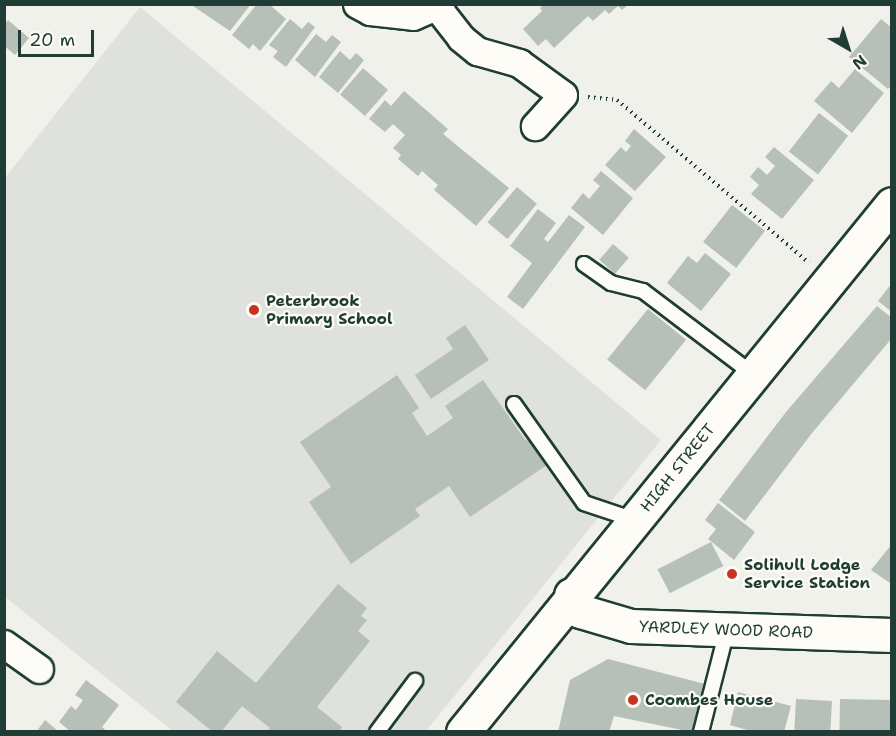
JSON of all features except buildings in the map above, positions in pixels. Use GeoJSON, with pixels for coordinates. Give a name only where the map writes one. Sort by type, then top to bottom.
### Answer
{"type":"FeatureCollection","features":[{"type":"Feature","properties":{"kind":"street"},"geometry":{"type":"LineString","coordinates":[[357,4],[370,11],[413,16],[439,6],[461,38],[477,51],[519,63],[563,95],[535,126]]}},
{"type":"Feature","properties":{"kind":"street","name":"HIGH STREET"},"geometry":{"type":"LineString","coordinates":[[463,732],[571,595],[754,375],[891,204]]}},
{"type":"Feature","properties":{"kind":"street","name":"YARDLEY WOOD ROAD"},"geometry":{"type":"LineString","coordinates":[[571,595],[580,611],[631,626],[727,630],[889,630]]}},
{"type":"Feature","properties":{"kind":"street"},"geometry":{"type":"LineString","coordinates":[[8,655],[39,669]]}},
{"type":"Feature","properties":{"kind":"lane"},"geometry":{"type":"LineString","coordinates":[[584,264],[611,283],[643,291],[754,375]]}},
{"type":"Feature","properties":{"kind":"lane"},"geometry":{"type":"LineString","coordinates":[[514,404],[584,503],[635,520]]}},
{"type":"Feature","properties":{"kind":"lane"},"geometry":{"type":"LineString","coordinates":[[700,732],[727,630]]}},
{"type":"Feature","properties":{"kind":"lane"},"geometry":{"type":"LineString","coordinates":[[377,732],[415,681]]}},
{"type":"Feature","properties":{"kind":"path"},"geometry":{"type":"LineString","coordinates":[[563,95],[617,100],[830,281]]}},
{"type":"Feature","properties":{"kind":"shaded area","name":"Peterbrook Primary School"},"geometry":{"type":"Polygon","coordinates":[[[140,7],[661,440],[426,731],[173,731],[5,597],[4,179],[140,7]]]}},
{"type":"Feature","properties":{"kind":"place","name":"Peterbrook Primary School"},"geometry":{"type":"Point","coordinates":[254,310]}},
{"type":"Feature","properties":{"kind":"place","name":"Solihull Lodge Service Station"},"geometry":{"type":"Point","coordinates":[732,574]}},
{"type":"Feature","properties":{"kind":"place","name":"Coombes House"},"geometry":{"type":"Point","coordinates":[633,700]}}]}
